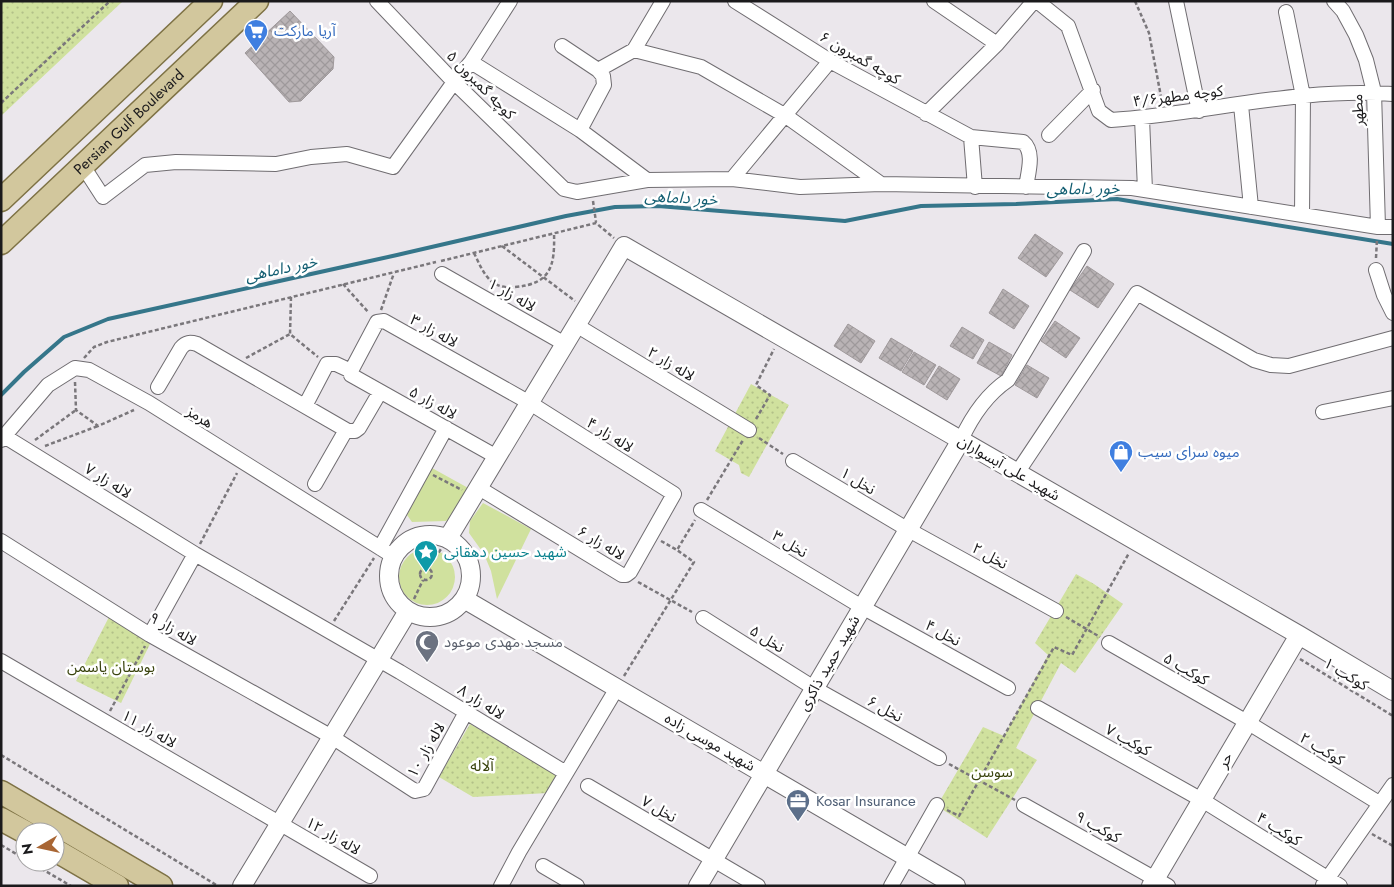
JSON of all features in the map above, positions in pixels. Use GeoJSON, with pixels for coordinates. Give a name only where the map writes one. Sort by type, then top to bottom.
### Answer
{"type":"FeatureCollection","features":[{"type":"Feature","properties":{"kind":"main road","name":"Persian Gulf Boulevard"},"geometry":{"type":"LineString","coordinates":[[1,200],[211,1]]}},
{"type":"Feature","properties":{"kind":"main road","name":"Persian Gulf Boulevard"},"geometry":{"type":"LineString","coordinates":[[1,243],[257,1]]}},
{"type":"Feature","properties":{"kind":"main road"},"geometry":{"type":"LineString","coordinates":[[1,792],[161,886]]}},
{"type":"Feature","properties":{"kind":"main road"},"geometry":{"type":"LineString","coordinates":[[1,819],[15,827]]}},
{"type":"Feature","properties":{"kind":"main road"},"geometry":{"type":"LineString","coordinates":[[65,856],[117,886]]}},
{"type":"Feature","properties":{"kind":"street","name":"کوچه گمبرون ۵"},"geometry":{"type":"LineString","coordinates":[[377,1],[454,82],[564,189],[577,192],[591,189]]}},
{"type":"Feature","properties":{"kind":"street"},"geometry":{"type":"LineString","coordinates":[[83,166],[103,197],[145,164],[176,162],[276,164],[311,157],[347,154],[393,167],[454,82],[471,62],[510,1]]}},
{"type":"Feature","properties":{"kind":"street"},"geometry":{"type":"LineString","coordinates":[[598,70],[634,50],[663,1]]}},
{"type":"Feature","properties":{"kind":"street","name":"کوچه گمبرون ۶"},"geometry":{"type":"LineString","coordinates":[[736,1],[830,61],[971,137]]}},
{"type":"Feature","properties":{"kind":"street"},"geometry":{"type":"LineString","coordinates":[[934,1],[997,44]]}},
{"type":"Feature","properties":{"kind":"street"},"geometry":{"type":"LineString","coordinates":[[926,114],[997,44],[1036,1]]}},
{"type":"Feature","properties":{"kind":"street","name":"کوچه مطهر۴/۶"},"geometry":{"type":"LineString","coordinates":[[1036,1],[1068,26],[1100,111],[1111,120],[1164,116],[1302,96],[1374,92],[1393,94]]}},
{"type":"Feature","properties":{"kind":"street"},"geometry":{"type":"LineString","coordinates":[[1176,1],[1199,111]]}},
{"type":"Feature","properties":{"kind":"street","name":"مطهر"},"geometry":{"type":"LineString","coordinates":[[1334,1],[1343,12],[1356,35],[1366,60],[1374,92],[1378,227]]}},
{"type":"Feature","properties":{"kind":"street"},"geometry":{"type":"LineString","coordinates":[[1286,12],[1302,96],[1302,215]]}},
{"type":"Feature","properties":{"kind":"street"},"geometry":{"type":"LineString","coordinates":[[562,46],[598,70],[604,85],[580,130]]}},
{"type":"Feature","properties":{"kind":"street"},"geometry":{"type":"LineString","coordinates":[[634,50],[701,67],[786,116],[881,184]]}},
{"type":"Feature","properties":{"kind":"street"},"geometry":{"type":"LineString","coordinates":[[732,179],[830,61]]}},
{"type":"Feature","properties":{"kind":"street"},"geometry":{"type":"LineString","coordinates":[[471,62],[580,130],[647,180]]}},
{"type":"Feature","properties":{"kind":"street"},"geometry":{"type":"LineString","coordinates":[[1049,135],[1093,90]]}},
{"type":"Feature","properties":{"kind":"street"},"geometry":{"type":"LineString","coordinates":[[1241,105],[1251,207]]}},
{"type":"Feature","properties":{"kind":"street"},"geometry":{"type":"LineString","coordinates":[[1142,118],[1145,190]]}},
{"type":"Feature","properties":{"kind":"street"},"geometry":{"type":"LineString","coordinates":[[974,187],[971,137],[1024,142],[1028,146],[1030,153],[1026,187]]}},
{"type":"Feature","properties":{"kind":"street"},"geometry":{"type":"LineString","coordinates":[[591,189],[647,180],[732,179],[800,187],[881,184],[974,187],[1132,188],[1378,227],[1393,227]]}},
{"type":"Feature","properties":{"kind":"street"},"geometry":{"type":"LineString","coordinates":[[448,538],[624,246]]}},
{"type":"Feature","properties":{"kind":"street","name":"شهید علی آبسواران"},"geometry":{"type":"LineString","coordinates":[[624,246],[1392,689]]}},
{"type":"Feature","properties":{"kind":"street"},"geometry":{"type":"LineString","coordinates":[[961,440],[979,407],[997,387],[1008,380],[1084,251]]}},
{"type":"Feature","properties":{"kind":"street"},"geometry":{"type":"LineString","coordinates":[[1376,270],[1384,295],[1393,313]]}},
{"type":"Feature","properties":{"kind":"street","name":"لاله زار ۱"},"geometry":{"type":"LineString","coordinates":[[442,274],[565,344]]}},
{"type":"Feature","properties":{"kind":"street"},"geometry":{"type":"LineString","coordinates":[[1017,473],[1136,293],[1254,360],[1271,365],[1289,366],[1393,338]]}},
{"type":"Feature","properties":{"kind":"street","name":"لاله زار ۳"},"geometry":{"type":"LineString","coordinates":[[377,322],[384,321],[530,403]]}},
{"type":"Feature","properties":{"kind":"street"},"geometry":{"type":"LineString","coordinates":[[352,374],[377,322]]}},
{"type":"Feature","properties":{"kind":"street","name":"لاله زار ۲"},"geometry":{"type":"LineString","coordinates":[[576,325],[749,430]]}},
{"type":"Feature","properties":{"kind":"street"},"geometry":{"type":"LineString","coordinates":[[158,387],[181,348],[190,342],[197,344],[352,432],[358,428],[380,392]]}},
{"type":"Feature","properties":{"kind":"street"},"geometry":{"type":"LineString","coordinates":[[305,406],[327,364]]}},
{"type":"Feature","properties":{"kind":"street","name":"لاله زار ۵"},"geometry":{"type":"LineString","coordinates":[[327,364],[336,364],[380,392],[497,457]]}},
{"type":"Feature","properties":{"kind":"street"},"geometry":{"type":"LineString","coordinates":[[3,438],[48,385],[75,368]]}},
{"type":"Feature","properties":{"kind":"street","name":"هرمز"},"geometry":{"type":"LineString","coordinates":[[75,368],[89,370],[148,403],[387,552]]}},
{"type":"Feature","properties":{"kind":"street"},"geometry":{"type":"LineString","coordinates":[[1323,412],[1393,398]]}},
{"type":"Feature","properties":{"kind":"street","name":"لاله زار ۴"},"geometry":{"type":"LineString","coordinates":[[530,403],[674,494]]}},
{"type":"Feature","properties":{"kind":"street"},"geometry":{"type":"LineString","coordinates":[[387,552],[400,547],[410,539],[422,535],[436,534],[448,538],[459,546],[467,558],[471,572],[470,586],[464,599],[455,609],[442,616],[428,618],[402,608],[389,584],[387,552],[423,470],[446,428]]}},
{"type":"Feature","properties":{"kind":"street"},"geometry":{"type":"LineString","coordinates":[[315,484],[346,430]]}},
{"type":"Feature","properties":{"kind":"street","name":"لاله زار ۷"},"geometry":{"type":"LineString","coordinates":[[3,438],[26,450],[195,554],[379,660]]}},
{"type":"Feature","properties":{"kind":"street","name":"شهید حمید ذاکری"},"geometry":{"type":"LineString","coordinates":[[698,886],[961,440]]}},
{"type":"Feature","properties":{"kind":"street","name":"نخل ۱"},"geometry":{"type":"LineString","coordinates":[[793,461],[907,529]]}},
{"type":"Feature","properties":{"kind":"street","name":"لاله زار ۶"},"geometry":{"type":"LineString","coordinates":[[476,492],[622,575],[630,572],[674,494]]}},
{"type":"Feature","properties":{"kind":"street","name":"نخل ۳"},"geometry":{"type":"LineString","coordinates":[[702,510],[862,606]]}},
{"type":"Feature","properties":{"kind":"street","name":"نخل ۲"},"geometry":{"type":"LineString","coordinates":[[907,529],[1056,610]]}},
{"type":"Feature","properties":{"kind":"street","name":"لاله زار ۹"},"geometry":{"type":"LineString","coordinates":[[1,541],[150,635],[332,738]]}},
{"type":"Feature","properties":{"kind":"street"},"geometry":{"type":"LineString","coordinates":[[150,635],[195,554]]}},
{"type":"Feature","properties":{"kind":"street","name":"شهید موسی زاده"},"geometry":{"type":"LineString","coordinates":[[464,599],[956,886]]}},
{"type":"Feature","properties":{"kind":"street","name":"نخل ۴"},"geometry":{"type":"LineString","coordinates":[[862,606],[1008,688]]}},
{"type":"Feature","properties":{"kind":"street"},"geometry":{"type":"LineString","coordinates":[[242,886],[408,611]]}},
{"type":"Feature","properties":{"kind":"street","name":"نخل ۵"},"geometry":{"type":"LineString","coordinates":[[703,618],[814,688]]}},
{"type":"Feature","properties":{"kind":"street","name":"حر"},"geometry":{"type":"LineString","coordinates":[[1158,883],[1202,800],[1298,635]]}},
{"type":"Feature","properties":{"kind":"street","name":"کوکب ۵"},"geometry":{"type":"LineString","coordinates":[[1109,643],[1247,722]]}},
{"type":"Feature","properties":{"kind":"street","name":"لاله زار ۸"},"geometry":{"type":"LineString","coordinates":[[379,660],[566,773]]}},
{"type":"Feature","properties":{"kind":"street","name":"لاله زار ۱۱"},"geometry":{"type":"LineString","coordinates":[[1,661],[280,824]]}},
{"type":"Feature","properties":{"kind":"street"},"geometry":{"type":"LineString","coordinates":[[501,886],[617,688]]}},
{"type":"Feature","properties":{"kind":"street","name":"نخل ۶"},"geometry":{"type":"LineString","coordinates":[[814,688],[939,758]]}},
{"type":"Feature","properties":{"kind":"street","name":"کوکب ۷"},"geometry":{"type":"LineString","coordinates":[[1038,708],[1202,800]]}},
{"type":"Feature","properties":{"kind":"street","name":"لاله زار ۱۰"},"geometry":{"type":"LineString","coordinates":[[332,738],[415,791],[420,791],[424,789],[466,712]]}},
{"type":"Feature","properties":{"kind":"street","name":"کوکب ۲"},"geometry":{"type":"LineString","coordinates":[[1247,722],[1379,803]]}},
{"type":"Feature","properties":{"kind":"street"},"geometry":{"type":"LineString","coordinates":[[1325,882],[1393,785]]}},
{"type":"Feature","properties":{"kind":"street","name":"نخل ۷"},"geometry":{"type":"LineString","coordinates":[[588,786],[758,886]]}},
{"type":"Feature","properties":{"kind":"street","name":"کوکب ۴"},"geometry":{"type":"LineString","coordinates":[[1202,800],[1325,882],[1340,886]]}},
{"type":"Feature","properties":{"kind":"street"},"geometry":{"type":"LineString","coordinates":[[891,886],[937,804]]}},
{"type":"Feature","properties":{"kind":"street","name":"کوکب ۹"},"geometry":{"type":"LineString","coordinates":[[1024,805],[1158,883]]}},
{"type":"Feature","properties":{"kind":"street","name":"لاله زار ۱۲"},"geometry":{"type":"LineString","coordinates":[[280,824],[370,876]]}},
{"type":"Feature","properties":{"kind":"street"},"geometry":{"type":"LineString","coordinates":[[543,866],[577,886]]}},
{"type":"Feature","properties":{"kind":"path"},"geometry":{"type":"LineString","coordinates":[[1,103],[110,1]]}},
{"type":"Feature","properties":{"kind":"path"},"geometry":{"type":"LineString","coordinates":[[1135,1],[1149,33],[1159,78],[1164,116]]}},
{"type":"Feature","properties":{"kind":"path"},"geometry":{"type":"LineString","coordinates":[[591,189],[596,223],[624,246]]}},
{"type":"Feature","properties":{"kind":"path"},"geometry":{"type":"LineString","coordinates":[[76,410],[75,368],[94,347],[107,342],[596,223]]}},
{"type":"Feature","properties":{"kind":"path"},"geometry":{"type":"LineString","coordinates":[[1376,270],[1378,227]]}},
{"type":"Feature","properties":{"kind":"path"},"geometry":{"type":"LineString","coordinates":[[474,253],[482,271],[494,284],[509,288],[536,284],[544,277],[551,266],[554,255],[554,233]]}},
{"type":"Feature","properties":{"kind":"path"},"geometry":{"type":"LineString","coordinates":[[502,246],[586,309]]}},
{"type":"Feature","properties":{"kind":"path"},"geometry":{"type":"LineString","coordinates":[[343,284],[377,322],[395,272]]}},
{"type":"Feature","properties":{"kind":"path"},"geometry":{"type":"LineString","coordinates":[[290,334],[291,297]]}},
{"type":"Feature","properties":{"kind":"path"},"geometry":{"type":"LineString","coordinates":[[290,334],[327,364]]}},
{"type":"Feature","properties":{"kind":"path"},"geometry":{"type":"LineString","coordinates":[[234,365],[290,334]]}},
{"type":"Feature","properties":{"kind":"path"},"geometry":{"type":"LineString","coordinates":[[26,450],[98,426],[148,403]]}},
{"type":"Feature","properties":{"kind":"path"},"geometry":{"type":"LineString","coordinates":[[76,410],[98,426]]}},
{"type":"Feature","properties":{"kind":"path"},"geometry":{"type":"LineString","coordinates":[[26,450],[76,410]]}},
{"type":"Feature","properties":{"kind":"path"},"geometry":{"type":"LineString","coordinates":[[749,430],[793,461]]}},
{"type":"Feature","properties":{"kind":"path"},"geometry":{"type":"LineString","coordinates":[[195,554],[242,462]]}},
{"type":"Feature","properties":{"kind":"path"},"geometry":{"type":"LineString","coordinates":[[423,470],[476,492]]}},
{"type":"Feature","properties":{"kind":"path"},"geometry":{"type":"LineString","coordinates":[[651,535],[677,550]]}},
{"type":"Feature","properties":{"kind":"path"},"geometry":{"type":"LineString","coordinates":[[423,580],[420,577],[420,572],[428,569],[448,538]]}},
{"type":"Feature","properties":{"kind":"path"},"geometry":{"type":"LineString","coordinates":[[937,804],[959,816],[1054,647],[1072,655],[1136,541]]}},
{"type":"Feature","properties":{"kind":"path"},"geometry":{"type":"LineString","coordinates":[[328,631],[387,552]]}},
{"type":"Feature","properties":{"kind":"path"},"geometry":{"type":"LineString","coordinates":[[423,580],[428,580],[431,577],[432,572],[428,569]]}},
{"type":"Feature","properties":{"kind":"path"},"geometry":{"type":"LineString","coordinates":[[626,575],[703,618]]}},
{"type":"Feature","properties":{"kind":"path"},"geometry":{"type":"LineString","coordinates":[[408,611],[423,580]]}},
{"type":"Feature","properties":{"kind":"path"},"geometry":{"type":"LineString","coordinates":[[1056,610],[1109,643]]}},
{"type":"Feature","properties":{"kind":"path"},"geometry":{"type":"LineString","coordinates":[[104,721],[150,635]]}},
{"type":"Feature","properties":{"kind":"path","name":"کوکب ۱"},"geometry":{"type":"LineString","coordinates":[[1288,652],[1393,716]]}},
{"type":"Feature","properties":{"kind":"path"},"geometry":{"type":"LineString","coordinates":[[1008,688],[1038,708]]}},
{"type":"Feature","properties":{"kind":"path"},"geometry":{"type":"LineString","coordinates":[[1,755],[218,886]]}},
{"type":"Feature","properties":{"kind":"path"},"geometry":{"type":"LineString","coordinates":[[939,758],[1024,805]]}},
{"type":"Feature","properties":{"kind":"path"},"geometry":{"type":"LineString","coordinates":[[1362,828],[1393,846]]}},
{"type":"Feature","properties":{"kind":"path"},"geometry":{"type":"LineString","coordinates":[[1,845],[15,853]]}},
{"type":"Feature","properties":{"kind":"path"},"geometry":{"type":"LineString","coordinates":[[47,872],[71,886]]}},
{"type":"Feature","properties":{"kind":"green space"},"geometry":{"type":"Polygon","coordinates":[[[1,1],[123,1],[1,116],[1,1]]]}},
{"type":"Feature","properties":{"kind":"green space"},"geometry":{"type":"Polygon","coordinates":[[[751,384],[789,405],[749,477],[741,473],[739,465],[715,451],[751,384]]]}},
{"type":"Feature","properties":{"kind":"green space"},"geometry":{"type":"Polygon","coordinates":[[[432,468],[470,489],[455,513],[446,521],[412,522],[407,515],[432,468]]]}},
{"type":"Feature","properties":{"kind":"green space"},"geometry":{"type":"Polygon","coordinates":[[[483,503],[531,529],[497,599],[491,571],[484,554],[469,533],[470,521],[483,503]]]}},
{"type":"Feature","properties":{"kind":"green space"},"geometry":{"type":"Polygon","coordinates":[[[427,549],[438,551],[447,557],[453,566],[455,577],[453,588],[447,597],[438,603],[427,605],[416,603],[407,597],[401,588],[399,577],[401,566],[407,557],[416,551],[427,549]]]}},
{"type":"Feature","properties":{"kind":"green space","name":"سوسن"},"geometry":{"type":"Polygon","coordinates":[[[1076,574],[1123,604],[1075,673],[1061,663],[1016,748],[1037,760],[987,838],[937,806],[983,727],[1004,736],[1048,655],[1035,643],[1076,574]]]}},
{"type":"Feature","properties":{"kind":"green space","name":"بوستان یاسمن"},"geometry":{"type":"Polygon","coordinates":[[[109,617],[150,644],[121,703],[76,681],[109,617]]]}},
{"type":"Feature","properties":{"kind":"green space","name":"آلاله"},"geometry":{"type":"Polygon","coordinates":[[[470,724],[559,776],[548,793],[473,797],[439,777],[470,724]]]}},
{"type":"Feature","properties":{"kind":"building"},"geometry":{"type":"Polygon","coordinates":[[[290,11],[334,57],[333,69],[301,101],[289,102],[245,53],[290,11]]]}},
{"type":"Feature","properties":{"kind":"building"},"geometry":{"type":"Polygon","coordinates":[[[1035,234],[1063,253],[1046,277],[1018,258],[1035,234]]]}},
{"type":"Feature","properties":{"kind":"building"},"geometry":{"type":"Polygon","coordinates":[[[1087,266],[1114,284],[1098,308],[1070,290],[1087,266]]]}},
{"type":"Feature","properties":{"kind":"building"},"geometry":{"type":"Polygon","coordinates":[[[1003,289],[1029,306],[1014,329],[989,313],[1003,289]]]}},
{"type":"Feature","properties":{"kind":"building"},"geometry":{"type":"Polygon","coordinates":[[[1055,321],[1080,338],[1066,358],[1041,341],[1055,321]]]}},
{"type":"Feature","properties":{"kind":"building"},"geometry":{"type":"Polygon","coordinates":[[[848,324],[875,341],[861,363],[834,346],[848,324]]]}},
{"type":"Feature","properties":{"kind":"building"},"geometry":{"type":"Polygon","coordinates":[[[962,327],[984,340],[973,359],[950,346],[962,327]]]}},
{"type":"Feature","properties":{"kind":"building"},"geometry":{"type":"Polygon","coordinates":[[[891,338],[913,351],[901,371],[879,358],[891,338]]]}},
{"type":"Feature","properties":{"kind":"building"},"geometry":{"type":"Polygon","coordinates":[[[989,342],[1012,355],[1001,376],[977,363],[989,342]]]}},
{"type":"Feature","properties":{"kind":"building"},"geometry":{"type":"Polygon","coordinates":[[[914,352],[936,365],[924,385],[902,372],[914,352]]]}},
{"type":"Feature","properties":{"kind":"building"},"geometry":{"type":"Polygon","coordinates":[[[1027,365],[1049,378],[1037,398],[1015,385],[1027,365]]]}},
{"type":"Feature","properties":{"kind":"building"},"geometry":{"type":"Polygon","coordinates":[[[939,366],[960,379],[947,400],[926,387],[939,366]]]}},
{"type":"Feature","properties":{"kind":"waterway","name":"خور داماهی"},"geometry":{"type":"LineString","coordinates":[[1,395],[64,337],[108,319],[566,216],[615,207],[658,206],[845,221],[921,206],[1117,199],[1393,244]]}},
{"type":"Feature","properties":{"kind":"place","name":"آریا مارکت"},"geometry":{"type":"Point","coordinates":[256,52]}},
{"type":"Feature","properties":{"kind":"place","name":"میوه سرای سیب"},"geometry":{"type":"Point","coordinates":[1121,473]}},
{"type":"Feature","properties":{"kind":"place","name":"شهید حسین دهقانی"},"geometry":{"type":"Point","coordinates":[426,573]}},
{"type":"Feature","properties":{"kind":"place","name":"مسجد مهدی موعود"},"geometry":{"type":"Point","coordinates":[427,663]}},
{"type":"Feature","properties":{"kind":"place","name":"Kosar Insurance"},"geometry":{"type":"Point","coordinates":[798,822]}}]}
